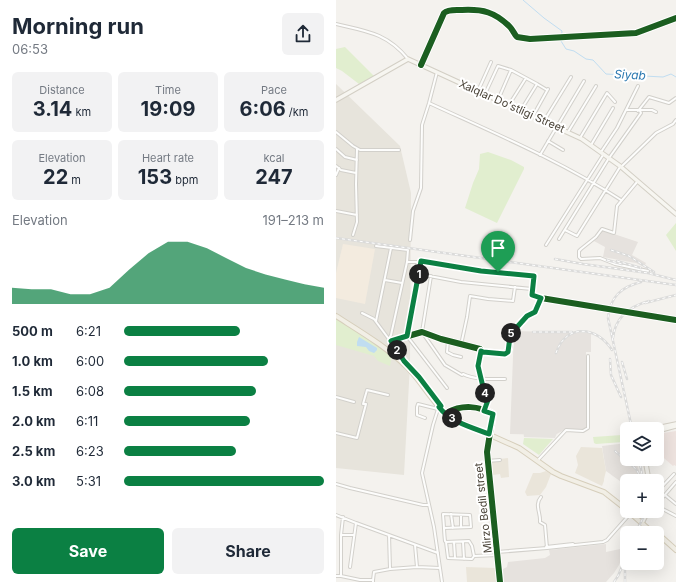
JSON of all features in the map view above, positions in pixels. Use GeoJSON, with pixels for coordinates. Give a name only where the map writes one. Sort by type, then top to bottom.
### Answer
{"type":"FeatureCollection","features":[{"type":"Feature","properties":{"kind":"main road","name":"Xalqlar Doʻstligi Street"},"geometry":{"type":"LineString","coordinates":[[408,59],[580,138],[621,166],[676,214]]}},
{"type":"Feature","properties":{"kind":"main road"},"geometry":{"type":"LineString","coordinates":[[336,100],[408,59]]}},
{"type":"Feature","properties":{"kind":"main road"},"geometry":{"type":"LineString","coordinates":[[336,315],[382,346],[397,354],[419,377],[440,407],[448,413],[519,448],[553,472],[604,492],[620,504]]}},
{"type":"Feature","properties":{"kind":"main road"},"geometry":{"type":"LineString","coordinates":[[397,354],[445,413],[453,419],[520,446],[560,473],[605,490],[620,502]]}},
{"type":"Feature","properties":{"kind":"main road"},"geometry":{"type":"LineString","coordinates":[[664,427],[676,425]]}},
{"type":"Feature","properties":{"kind":"main road"},"geometry":{"type":"LineString","coordinates":[[664,429],[676,425]]}},
{"type":"Feature","properties":{"kind":"main road","name":"Mirzo Bedil street"},"geometry":{"type":"LineString","coordinates":[[489,434],[488,461],[500,582]]}},
{"type":"Feature","properties":{"kind":"main road"},"geometry":{"type":"LineString","coordinates":[[637,518],[647,526]]}},
{"type":"Feature","properties":{"kind":"main road"},"geometry":{"type":"LineString","coordinates":[[642,522],[644,518]]}},
{"type":"Feature","properties":{"kind":"main road"},"geometry":{"type":"LineString","coordinates":[[642,522],[646,526]]}},
{"type":"Feature","properties":{"kind":"main road"},"geometry":{"type":"LineString","coordinates":[[664,541],[676,551]]}},
{"type":"Feature","properties":{"kind":"street"},"geometry":{"type":"LineString","coordinates":[[420,65],[444,13],[448,10],[490,12],[511,29],[517,37],[530,39],[636,33],[676,18]]}},
{"type":"Feature","properties":{"kind":"street"},"geometry":{"type":"LineString","coordinates":[[336,24],[376,34],[389,41],[408,59]]}},
{"type":"Feature","properties":{"kind":"street"},"geometry":{"type":"LineString","coordinates":[[478,91],[491,62]]}},
{"type":"Feature","properties":{"kind":"street"},"geometry":{"type":"LineString","coordinates":[[486,94],[498,66],[512,70],[548,90],[533,116]]}},
{"type":"Feature","properties":{"kind":"street"},"geometry":{"type":"LineString","coordinates":[[498,100],[512,70]]}},
{"type":"Feature","properties":{"kind":"street"},"geometry":{"type":"LineString","coordinates":[[410,240],[413,211],[421,188],[422,126],[437,72]]}},
{"type":"Feature","properties":{"kind":"street"},"geometry":{"type":"LineString","coordinates":[[544,121],[571,77]]}},
{"type":"Feature","properties":{"kind":"street"},"geometry":{"type":"LineString","coordinates":[[509,105],[526,78]]}},
{"type":"Feature","properties":{"kind":"street"},"geometry":{"type":"LineString","coordinates":[[540,155],[584,81]]}},
{"type":"Feature","properties":{"kind":"street"},"geometry":{"type":"LineString","coordinates":[[521,110],[537,84]]}},
{"type":"Feature","properties":{"kind":"street"},"geometry":{"type":"LineString","coordinates":[[568,132],[596,86]]}},
{"type":"Feature","properties":{"kind":"street"},"geometry":{"type":"LineString","coordinates":[[546,245],[588,179],[617,128],[638,86]]}},
{"type":"Feature","properties":{"kind":"street"},"geometry":{"type":"LineString","coordinates":[[580,138],[607,93],[615,102]]}},
{"type":"Feature","properties":{"kind":"street"},"geometry":{"type":"LineString","coordinates":[[559,239],[594,182],[641,113],[639,111],[650,97],[669,103],[676,98]]}},
{"type":"Feature","properties":{"kind":"street"},"geometry":{"type":"LineString","coordinates":[[429,103],[594,182],[621,200]]}},
{"type":"Feature","properties":{"kind":"street"},"geometry":{"type":"LineString","coordinates":[[591,145],[613,108]]}},
{"type":"Feature","properties":{"kind":"street"},"geometry":{"type":"LineString","coordinates":[[626,110],[652,110],[656,112]]}},
{"type":"Feature","properties":{"kind":"street"},"geometry":{"type":"LineString","coordinates":[[565,230],[577,236],[621,166],[656,133],[673,124],[676,120]]}},
{"type":"Feature","properties":{"kind":"street"},"geometry":{"type":"LineString","coordinates":[[336,132],[357,149],[399,150]]}},
{"type":"Feature","properties":{"kind":"street"},"geometry":{"type":"LineString","coordinates":[[548,141],[563,150]]}},
{"type":"Feature","properties":{"kind":"street"},"geometry":{"type":"LineString","coordinates":[[336,148],[345,157],[357,160]]}},
{"type":"Feature","properties":{"kind":"street"},"geometry":{"type":"LineString","coordinates":[[353,235],[357,222],[357,149]]}},
{"type":"Feature","properties":{"kind":"street"},"geometry":{"type":"LineString","coordinates":[[336,166],[356,173]]}},
{"type":"Feature","properties":{"kind":"street"},"geometry":{"type":"LineString","coordinates":[[336,175],[339,168]]}},
{"type":"Feature","properties":{"kind":"street"},"geometry":{"type":"LineString","coordinates":[[638,181],[617,206],[614,233],[602,229],[596,238],[579,251],[580,259],[600,258],[615,264],[648,271]]}},
{"type":"Feature","properties":{"kind":"street"},"geometry":{"type":"LineString","coordinates":[[336,211],[357,215]]}},
{"type":"Feature","properties":{"kind":"street"},"geometry":{"type":"LineString","coordinates":[[376,246],[408,250],[407,262],[390,340]]}},
{"type":"Feature","properties":{"kind":"street"},"geometry":{"type":"LineString","coordinates":[[376,321],[392,248]]}},
{"type":"Feature","properties":{"kind":"street"},"geometry":{"type":"LineString","coordinates":[[407,262],[422,261],[481,271],[534,276],[532,296],[676,320]]}},
{"type":"Feature","properties":{"kind":"street"},"geometry":{"type":"LineString","coordinates":[[421,262],[407,336],[447,388]]}},
{"type":"Feature","properties":{"kind":"street"},"geometry":{"type":"LineString","coordinates":[[419,274],[461,282],[532,289]]}},
{"type":"Feature","properties":{"kind":"street"},"geometry":{"type":"LineString","coordinates":[[431,276],[422,332],[445,365],[468,377],[482,379],[505,379]]}},
{"type":"Feature","properties":{"kind":"street"},"geometry":{"type":"LineString","coordinates":[[385,280],[402,283]]}},
{"type":"Feature","properties":{"kind":"street"},"geometry":{"type":"LineString","coordinates":[[461,345],[470,296],[513,301],[514,287]]}},
{"type":"Feature","properties":{"kind":"street"},"geometry":{"type":"LineString","coordinates":[[390,340],[422,332],[461,345],[480,349],[481,351],[488,353],[507,353],[509,349],[511,329],[518,326],[527,316],[535,312],[541,298]]}},
{"type":"Feature","properties":{"kind":"street"},"geometry":{"type":"LineString","coordinates":[[362,313],[376,321],[390,340],[397,354]]}},
{"type":"Feature","properties":{"kind":"street"},"geometry":{"type":"LineString","coordinates":[[448,341],[447,352],[453,356],[461,357]]}},
{"type":"Feature","properties":{"kind":"street"},"geometry":{"type":"LineString","coordinates":[[481,351],[478,366],[484,391],[488,400],[484,411]]}},
{"type":"Feature","properties":{"kind":"street"},"geometry":{"type":"LineString","coordinates":[[539,459],[566,430],[583,430],[588,428],[588,356]]}},
{"type":"Feature","properties":{"kind":"street"},"geometry":{"type":"LineString","coordinates":[[336,434],[357,438],[366,404],[364,404],[367,390],[388,395]]}},
{"type":"Feature","properties":{"kind":"street"},"geometry":{"type":"LineString","coordinates":[[336,397],[354,402]]}},
{"type":"Feature","properties":{"kind":"street"},"geometry":{"type":"LineString","coordinates":[[425,418],[418,415],[418,404],[440,407],[427,446],[422,473],[434,527],[442,582]]}},
{"type":"Feature","properties":{"kind":"street"},"geometry":{"type":"LineString","coordinates":[[448,413],[470,406],[477,407],[493,414],[489,434]]}},
{"type":"Feature","properties":{"kind":"street"},"geometry":{"type":"LineString","coordinates":[[488,461],[500,460]]}},
{"type":"Feature","properties":{"kind":"street"},"geometry":{"type":"LineString","coordinates":[[664,485],[674,474]]}},
{"type":"Feature","properties":{"kind":"street"},"geometry":{"type":"LineString","coordinates":[[676,482],[666,495],[676,504]]}},
{"type":"Feature","properties":{"kind":"street"},"geometry":{"type":"LineString","coordinates":[[336,484],[409,502],[429,505]]}},
{"type":"Feature","properties":{"kind":"street"},"geometry":{"type":"LineString","coordinates":[[673,486],[676,489]]}},
{"type":"Feature","properties":{"kind":"street"},"geometry":{"type":"LineString","coordinates":[[541,497],[538,502],[538,513],[541,517],[540,522],[545,525],[547,548]]}},
{"type":"Feature","properties":{"kind":"street"},"geometry":{"type":"LineString","coordinates":[[664,509],[676,516]]}},
{"type":"Feature","properties":{"kind":"street"},"geometry":{"type":"LineString","coordinates":[[444,528],[470,528],[470,515],[443,514],[444,528],[445,541],[447,557],[472,559],[474,556],[584,544],[607,540],[624,518]]}},
{"type":"Feature","properties":{"kind":"street"},"geometry":{"type":"LineString","coordinates":[[452,514],[453,528]]}},
{"type":"Feature","properties":{"kind":"street"},"geometry":{"type":"LineString","coordinates":[[336,515],[438,553]]}},
{"type":"Feature","properties":{"kind":"street"},"geometry":{"type":"LineString","coordinates":[[461,515],[461,528]]}},
{"type":"Feature","properties":{"kind":"street"},"geometry":{"type":"LineString","coordinates":[[341,576],[341,535],[343,517]]}},
{"type":"Feature","properties":{"kind":"street"},"geometry":{"type":"LineString","coordinates":[[640,526],[642,522]]}},
{"type":"Feature","properties":{"kind":"street"},"geometry":{"type":"LineString","coordinates":[[350,567],[356,523]]}},
{"type":"Feature","properties":{"kind":"street"},"geometry":{"type":"LineString","coordinates":[[341,535],[354,535]]}},
{"type":"Feature","properties":{"kind":"street"},"geometry":{"type":"LineString","coordinates":[[389,535],[390,569]]}},
{"type":"Feature","properties":{"kind":"street"},"geometry":{"type":"LineString","coordinates":[[446,542],[468,541],[472,546],[474,556]]}},
{"type":"Feature","properties":{"kind":"street"},"geometry":{"type":"LineString","coordinates":[[454,542],[455,558]]}},
{"type":"Feature","properties":{"kind":"street"},"geometry":{"type":"LineString","coordinates":[[463,542],[464,558]]}},
{"type":"Feature","properties":{"kind":"street"},"geometry":{"type":"LineString","coordinates":[[415,545],[417,567]]}},
{"type":"Feature","properties":{"kind":"street"},"geometry":{"type":"LineString","coordinates":[[336,576],[373,581],[374,572],[417,567],[440,568]]}},
{"type":"Feature","properties":{"kind":"shaded area"},"geometry":{"type":"Polygon","coordinates":[[[336,84],[400,146],[411,193],[410,364],[404,475],[336,468],[336,84]]]}},
{"type":"Feature","properties":{"kind":"shaded area"},"geometry":{"type":"Polygon","coordinates":[[[602,230],[638,242],[632,255],[646,263],[644,267],[636,263],[603,257],[605,247],[594,241],[601,234],[602,230]]]}},
{"type":"Feature","properties":{"kind":"shaded area"},"geometry":{"type":"Polygon","coordinates":[[[343,244],[375,249],[365,304],[336,298],[336,273],[343,244]]]}},
{"type":"Feature","properties":{"kind":"shaded area"},"geometry":{"type":"Polygon","coordinates":[[[514,331],[591,333],[591,352],[586,352],[586,427],[583,430],[564,430],[555,435],[510,434],[514,331]]]}},
{"type":"Feature","properties":{"kind":"shaded area"},"geometry":{"type":"Polygon","coordinates":[[[523,430],[558,430],[555,438],[524,437],[523,430]]]}},
{"type":"Feature","properties":{"kind":"shaded area"},"geometry":{"type":"Polygon","coordinates":[[[676,431],[676,466],[673,466],[664,458],[664,433],[676,431]]]}},
{"type":"Feature","properties":{"kind":"shaded area"},"geometry":{"type":"Polygon","coordinates":[[[620,444],[620,466],[638,466],[640,474],[620,474],[620,481],[606,471],[602,446],[620,444]]]}},
{"type":"Feature","properties":{"kind":"shaded area"},"geometry":{"type":"Polygon","coordinates":[[[581,447],[602,448],[606,471],[602,486],[575,473],[578,465],[576,456],[581,447]]]}},
{"type":"Feature","properties":{"kind":"shaded area"},"geometry":{"type":"Polygon","coordinates":[[[508,458],[509,477],[501,478],[500,474],[493,475],[491,460],[508,458]]]}},
{"type":"Feature","properties":{"kind":"shaded area"},"geometry":{"type":"Polygon","coordinates":[[[546,471],[551,474],[546,487],[540,495],[527,496],[525,492],[533,473],[546,471]]]}},
{"type":"Feature","properties":{"kind":"shaded area"},"geometry":{"type":"Polygon","coordinates":[[[606,544],[606,552],[620,549],[620,563],[606,582],[504,582],[503,569],[507,567],[508,562],[545,558],[550,555],[549,550],[606,544]]]}},
{"type":"Feature","properties":{"kind":"shaded area"},"geometry":{"type":"Polygon","coordinates":[[[466,567],[496,568],[497,582],[467,582],[466,567]]]}},
{"type":"Feature","properties":{"kind":"green space"},"geometry":{"type":"Polygon","coordinates":[[[345,47],[374,76],[359,84],[336,68],[336,49],[345,47]]]}},
{"type":"Feature","properties":{"kind":"green space"},"geometry":{"type":"Polygon","coordinates":[[[488,152],[511,160],[524,167],[497,223],[465,208],[479,169],[480,154],[488,152]]]}},
{"type":"Feature","properties":{"kind":"green space"},"geometry":{"type":"Polygon","coordinates":[[[676,223],[676,251],[666,235],[676,223]]]}},
{"type":"Feature","properties":{"kind":"green space"},"geometry":{"type":"Polygon","coordinates":[[[336,319],[373,342],[392,356],[390,366],[378,361],[374,356],[336,345],[336,319]]]}},
{"type":"Feature","properties":{"kind":"green space"},"geometry":{"type":"Polygon","coordinates":[[[620,435],[620,442],[596,444],[594,443],[593,437],[620,435]]]}},
{"type":"Feature","properties":{"kind":"green space"},"geometry":{"type":"Polygon","coordinates":[[[524,438],[553,439],[539,455],[523,444],[524,438]]]}},
{"type":"Feature","properties":{"kind":"water"},"geometry":{"type":"Polygon","coordinates":[[[359,337],[377,348],[377,350],[374,353],[369,351],[366,347],[357,346],[359,337]]]}},
{"type":"Feature","properties":{"kind":"waterway","name":"Siyab"},"geometry":{"type":"LineString","coordinates":[[523,0],[562,31],[561,41],[566,49],[574,51],[586,59],[593,60],[606,74],[663,77],[671,74],[676,77]]}},
{"type":"Feature","properties":{"kind":"railway"},"geometry":{"type":"LineString","coordinates":[[336,238],[676,285]]}},
{"type":"Feature","properties":{"kind":"railway"},"geometry":{"type":"LineString","coordinates":[[611,250],[629,256],[654,272]]}},
{"type":"Feature","properties":{"kind":"railway"},"geometry":{"type":"LineString","coordinates":[[555,259],[648,273],[676,280]]}},
{"type":"Feature","properties":{"kind":"railway"},"geometry":{"type":"LineString","coordinates":[[607,260],[622,264]]}},
{"type":"Feature","properties":{"kind":"railway"},"geometry":{"type":"LineString","coordinates":[[617,261],[641,268]]}},
{"type":"Feature","properties":{"kind":"railway"},"geometry":{"type":"LineString","coordinates":[[630,422],[608,318],[611,304],[618,294],[622,290],[641,282]]}},
{"type":"Feature","properties":{"kind":"railway"},"geometry":{"type":"LineString","coordinates":[[645,303],[676,295]]}},
{"type":"Feature","properties":{"kind":"railway"},"geometry":{"type":"LineString","coordinates":[[613,338],[614,331],[621,318],[630,309],[649,301]]}},
{"type":"Feature","properties":{"kind":"railway"},"geometry":{"type":"LineString","coordinates":[[556,353],[561,343],[567,336],[582,331],[590,332],[598,336],[606,342],[612,350]]}},
{"type":"Feature","properties":{"kind":"railway"},"geometry":{"type":"LineString","coordinates":[[533,332],[572,332]]}},
{"type":"Feature","properties":{"kind":"railway"},"geometry":{"type":"LineString","coordinates":[[610,359],[611,375],[621,397]]}},
{"type":"Feature","properties":{"kind":"railway"},"geometry":{"type":"LineString","coordinates":[[622,362],[627,379]]}},
{"type":"Feature","properties":{"kind":"railway"},"geometry":{"type":"LineString","coordinates":[[615,451],[636,469],[639,474]]}},
{"type":"Feature","properties":{"kind":"railway"},"geometry":{"type":"LineString","coordinates":[[640,466],[642,474]]}},
{"type":"Feature","properties":{"kind":"railway"},"geometry":{"type":"LineString","coordinates":[[639,526],[643,518]]}},
{"type":"Feature","properties":{"kind":"railway"},"geometry":{"type":"LineString","coordinates":[[614,582],[621,570]]}},
{"type":"Feature","properties":{"kind":"railway"},"geometry":{"type":"LineString","coordinates":[[625,570],[625,582]]}},
{"type":"Feature","properties":{"kind":"cycle path"},"geometry":{"type":"LineString","coordinates":[[421,65],[444,13],[450,10],[476,10],[488,12],[499,18],[511,28],[517,37],[530,39],[636,33],[676,18]]}},
{"type":"Feature","properties":{"kind":"cycle path"},"geometry":{"type":"LineString","coordinates":[[391,341],[422,332],[441,339],[480,349],[483,352],[505,354],[509,349],[511,329],[518,326],[527,316],[535,312],[541,298],[676,320]]}},
{"type":"Feature","properties":{"kind":"cycle path"},"geometry":{"type":"LineString","coordinates":[[447,413],[459,408],[470,407],[482,409],[493,414],[487,452],[500,582]]}},
{"type":"Feature","properties":{"kind":"route"},"geometry":{"type":"LineString","coordinates":[[421,261],[481,271],[498,272],[534,276],[532,295],[541,298],[539,299],[535,312],[529,314],[518,326],[511,329],[509,349],[507,353],[481,351],[478,366],[484,391],[488,400],[484,411],[493,414],[489,434],[453,419],[442,411],[439,407],[441,406],[428,388],[404,361],[391,341],[407,336],[421,261]]}}]}
